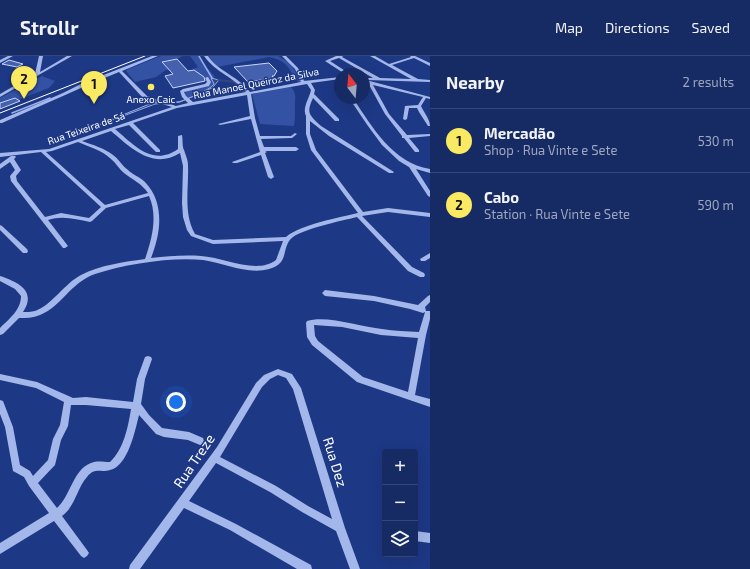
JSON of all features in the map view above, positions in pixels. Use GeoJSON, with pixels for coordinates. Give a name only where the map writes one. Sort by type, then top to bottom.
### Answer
{"type":"FeatureCollection","features":[{"type":"Feature","properties":{"kind":"street"},"geometry":{"type":"LineString","coordinates":[[0,62],[11,56]]}},
{"type":"Feature","properties":{"kind":"street"},"geometry":{"type":"LineString","coordinates":[[37,74],[41,56]]}},
{"type":"Feature","properties":{"kind":"street"},"geometry":{"type":"LineString","coordinates":[[0,96],[70,56]]}},
{"type":"Feature","properties":{"kind":"street"},"geometry":{"type":"LineString","coordinates":[[0,122],[66,94],[85,84],[156,56]]}},
{"type":"Feature","properties":{"kind":"street"},"geometry":{"type":"LineString","coordinates":[[206,56],[211,65],[238,80],[249,93],[252,117],[271,177]]}},
{"type":"Feature","properties":{"kind":"street"},"geometry":{"type":"LineString","coordinates":[[284,56],[297,69],[305,82],[312,89],[312,94],[306,108],[308,117],[308,134],[314,150],[360,215],[410,269],[422,275]]}},
{"type":"Feature","properties":{"kind":"street"},"geometry":{"type":"LineString","coordinates":[[339,68],[328,60],[339,56],[380,79]]}},
{"type":"Feature","properties":{"kind":"street"},"geometry":{"type":"LineString","coordinates":[[372,56],[418,81]]}},
{"type":"Feature","properties":{"kind":"street"},"geometry":{"type":"LineString","coordinates":[[389,65],[413,56],[430,65]]}},
{"type":"Feature","properties":{"kind":"street"},"geometry":{"type":"LineString","coordinates":[[422,61],[430,58]]}},
{"type":"Feature","properties":{"kind":"street"},"geometry":{"type":"LineString","coordinates":[[119,70],[143,96],[167,107]]}},
{"type":"Feature","properties":{"kind":"street"},"geometry":{"type":"LineString","coordinates":[[189,101],[182,94],[183,90],[207,85],[209,82],[207,78]]}},
{"type":"Feature","properties":{"kind":"street","name":"Rua Manoel Queiroz da Silva"},"geometry":{"type":"LineString","coordinates":[[176,107],[189,101],[249,93],[334,78]]}},
{"type":"Feature","properties":{"kind":"street"},"geometry":{"type":"LineString","coordinates":[[372,84],[380,79]]}},
{"type":"Feature","properties":{"kind":"street"},"geometry":{"type":"LineString","coordinates":[[370,80],[430,81]]}},
{"type":"Feature","properties":{"kind":"street"},"geometry":{"type":"LineString","coordinates":[[372,84],[428,98]]}},
{"type":"Feature","properties":{"kind":"street"},"geometry":{"type":"LineString","coordinates":[[372,84],[386,114],[417,151]]}},
{"type":"Feature","properties":{"kind":"street"},"geometry":{"type":"LineString","coordinates":[[312,94],[336,120]]}},
{"type":"Feature","properties":{"kind":"street"},"geometry":{"type":"LineString","coordinates":[[405,119],[407,107],[419,106],[428,98]]}},
{"type":"Feature","properties":{"kind":"street"},"geometry":{"type":"LineString","coordinates":[[355,104],[376,134],[391,150],[411,166],[430,195]]}},
{"type":"Feature","properties":{"kind":"street"},"geometry":{"type":"LineString","coordinates":[[419,106],[430,126]]}},
{"type":"Feature","properties":{"kind":"street","name":"Rua Teixeira de Sá"},"geometry":{"type":"LineString","coordinates":[[0,155],[43,152],[130,123],[167,107],[176,107]]}},
{"type":"Feature","properties":{"kind":"street"},"geometry":{"type":"LineString","coordinates":[[220,124],[252,117]]}},
{"type":"Feature","properties":{"kind":"street"},"geometry":{"type":"LineString","coordinates":[[308,117],[363,155],[379,163],[390,172]]}},
{"type":"Feature","properties":{"kind":"street"},"geometry":{"type":"LineString","coordinates":[[130,123],[158,151]]}},
{"type":"Feature","properties":{"kind":"street"},"geometry":{"type":"LineString","coordinates":[[112,129],[152,157],[167,158],[181,150]]}},
{"type":"Feature","properties":{"kind":"street"},"geometry":{"type":"LineString","coordinates":[[259,138],[292,137],[295,134]]}},
{"type":"Feature","properties":{"kind":"street"},"geometry":{"type":"LineString","coordinates":[[404,137],[430,135]]}},
{"type":"Feature","properties":{"kind":"street"},"geometry":{"type":"LineString","coordinates":[[180,136],[181,150],[184,154],[186,162],[184,183],[188,224],[194,235],[213,242],[288,239],[304,230],[360,215],[387,210],[430,215]]}},
{"type":"Feature","properties":{"kind":"street"},"geometry":{"type":"LineString","coordinates":[[79,141],[115,158],[124,170],[144,184],[150,194],[155,204],[156,228],[154,244],[147,261]]}},
{"type":"Feature","properties":{"kind":"street"},"geometry":{"type":"LineString","coordinates":[[235,162],[263,151],[296,149]]}},
{"type":"Feature","properties":{"kind":"street"},"geometry":{"type":"LineString","coordinates":[[43,152],[104,207]]}},
{"type":"Feature","properties":{"kind":"street"},"geometry":{"type":"LineString","coordinates":[[0,167],[17,154]]}},
{"type":"Feature","properties":{"kind":"street"},"geometry":{"type":"LineString","coordinates":[[10,159],[18,170],[13,176],[14,181],[64,246]]}},
{"type":"Feature","properties":{"kind":"street"},"geometry":{"type":"LineString","coordinates":[[411,166],[430,171]]}},
{"type":"Feature","properties":{"kind":"street"},"geometry":{"type":"LineString","coordinates":[[44,219],[54,214],[62,214],[90,220],[104,207],[150,194]]}},
{"type":"Feature","properties":{"kind":"street"},"geometry":{"type":"LineString","coordinates":[[0,227],[25,251]]}},
{"type":"Feature","properties":{"kind":"street"},"geometry":{"type":"LineString","coordinates":[[17,315],[35,314],[41,311],[73,282],[92,272],[147,261],[172,258],[203,258],[249,268],[268,267],[280,261],[284,246],[288,239]]}},
{"type":"Feature","properties":{"kind":"street"},"geometry":{"type":"LineString","coordinates":[[423,259],[430,255]]}},
{"type":"Feature","properties":{"kind":"street"},"geometry":{"type":"LineString","coordinates":[[0,278],[24,292],[25,302],[17,315],[0,332]]}},
{"type":"Feature","properties":{"kind":"street"},"geometry":{"type":"LineString","coordinates":[[324,293],[343,294],[396,302],[425,311]]}},
{"type":"Feature","properties":{"kind":"street"},"geometry":{"type":"LineString","coordinates":[[411,397],[425,311],[430,298]]}},
{"type":"Feature","properties":{"kind":"street"},"geometry":{"type":"LineString","coordinates":[[422,335],[381,332],[342,324],[310,323],[312,337],[315,343],[353,376],[367,383],[430,403]]}},
{"type":"Feature","properties":{"kind":"street"},"geometry":{"type":"LineString","coordinates":[[0,549],[56,515],[66,506],[86,470],[94,466],[109,466],[114,464],[126,445],[137,406],[140,384],[148,359]]}},
{"type":"Feature","properties":{"kind":"street","name":"Rua Treze"},"geometry":{"type":"LineString","coordinates":[[134,569],[214,458],[244,412],[259,384],[267,377],[278,372]]}},
{"type":"Feature","properties":{"kind":"street","name":"Rua Dez"},"geometry":{"type":"LineString","coordinates":[[278,372],[289,376],[297,388],[340,528],[355,569]]}},
{"type":"Feature","properties":{"kind":"street"},"geometry":{"type":"LineString","coordinates":[[0,376],[37,384],[68,401],[137,406],[159,431],[189,436],[200,441]]}},
{"type":"Feature","properties":{"kind":"street"},"geometry":{"type":"LineString","coordinates":[[32,483],[52,462],[57,439],[64,426],[68,401]]}},
{"type":"Feature","properties":{"kind":"street"},"geometry":{"type":"LineString","coordinates":[[0,404],[9,427],[16,468],[27,474],[32,483],[84,553]]}},
{"type":"Feature","properties":{"kind":"street"},"geometry":{"type":"LineString","coordinates":[[214,458],[274,489],[305,510],[340,528]]}},
{"type":"Feature","properties":{"kind":"street"},"geometry":{"type":"LineString","coordinates":[[183,503],[233,526],[307,569]]}},
{"type":"Feature","properties":{"kind":"street"},"geometry":{"type":"LineString","coordinates":[[418,536],[430,538]]}},
{"type":"Feature","properties":{"kind":"shaded area"},"geometry":{"type":"Polygon","coordinates":[[[161,56],[183,56],[177,59],[163,61],[170,70],[166,70],[156,77],[135,82],[126,71],[128,69],[161,56]]]}},
{"type":"Feature","properties":{"kind":"shaded area"},"geometry":{"type":"Polygon","coordinates":[[[190,56],[199,56],[215,77],[213,78],[215,85],[211,89],[188,98],[186,97],[185,91],[208,86],[211,82],[207,77],[202,77],[193,69],[198,67],[190,56]]]}},
{"type":"Feature","properties":{"kind":"shaded area"},"geometry":{"type":"Polygon","coordinates":[[[209,56],[278,56],[289,62],[299,77],[308,82],[299,84],[286,65],[273,58],[269,57],[217,67],[209,56]]]}},
{"type":"Feature","properties":{"kind":"shaded area"},"geometry":{"type":"Polygon","coordinates":[[[42,76],[55,81],[49,88],[18,100],[15,98],[0,103],[0,98],[42,76]]]}},
{"type":"Feature","properties":{"kind":"shaded area"},"geometry":{"type":"Polygon","coordinates":[[[211,78],[219,80],[212,88],[200,93],[214,84],[211,78]]]}},
{"type":"Feature","properties":{"kind":"shaded area"},"geometry":{"type":"Polygon","coordinates":[[[291,87],[295,95],[294,126],[260,124],[252,94],[291,87]]]}},
{"type":"Feature","properties":{"kind":"shaded area"},"geometry":{"type":"Polygon","coordinates":[[[186,99],[180,102],[155,104],[81,132],[152,103],[178,102],[186,99]]]}},
{"type":"Feature","properties":{"kind":"building"},"geometry":{"type":"Polygon","coordinates":[[[177,59],[188,71],[194,70],[204,77],[205,81],[173,88],[165,76],[173,74],[162,62],[177,59]]]}},
{"type":"Feature","properties":{"kind":"building"},"geometry":{"type":"Polygon","coordinates":[[[9,60],[23,64],[17,67],[2,64],[9,60]]]}},
{"type":"Feature","properties":{"kind":"building"},"geometry":{"type":"Polygon","coordinates":[[[269,63],[277,71],[274,76],[272,76],[274,78],[248,82],[234,67],[269,63]]]}},
{"type":"Feature","properties":{"kind":"building"},"geometry":{"type":"Polygon","coordinates":[[[15,98],[20,101],[0,109],[0,103],[15,98]]]}},
{"type":"Feature","properties":{"kind":"waterway"},"geometry":{"type":"LineString","coordinates":[[199,56],[212,78]]}},
{"type":"Feature","properties":{"kind":"waterway"},"geometry":{"type":"LineString","coordinates":[[219,80],[235,82],[246,93]]}},
{"type":"Feature","properties":{"kind":"waterway"},"geometry":{"type":"LineString","coordinates":[[12,113],[50,98]]}},
{"type":"Feature","properties":{"kind":"tram line"},"geometry":{"type":"LineString","coordinates":[[0,113],[145,56]]}},
{"type":"Feature","properties":{"kind":"place","name":"Anexo Caic"},"geometry":{"type":"Point","coordinates":[151,87]}},
{"type":"Feature","properties":{"kind":"place","name":"Cabo"},"geometry":{"type":"Point","coordinates":[24,99]}},
{"type":"Feature","properties":{"kind":"place","name":"Mercadão"},"geometry":{"type":"Point","coordinates":[94,104]}}]}
